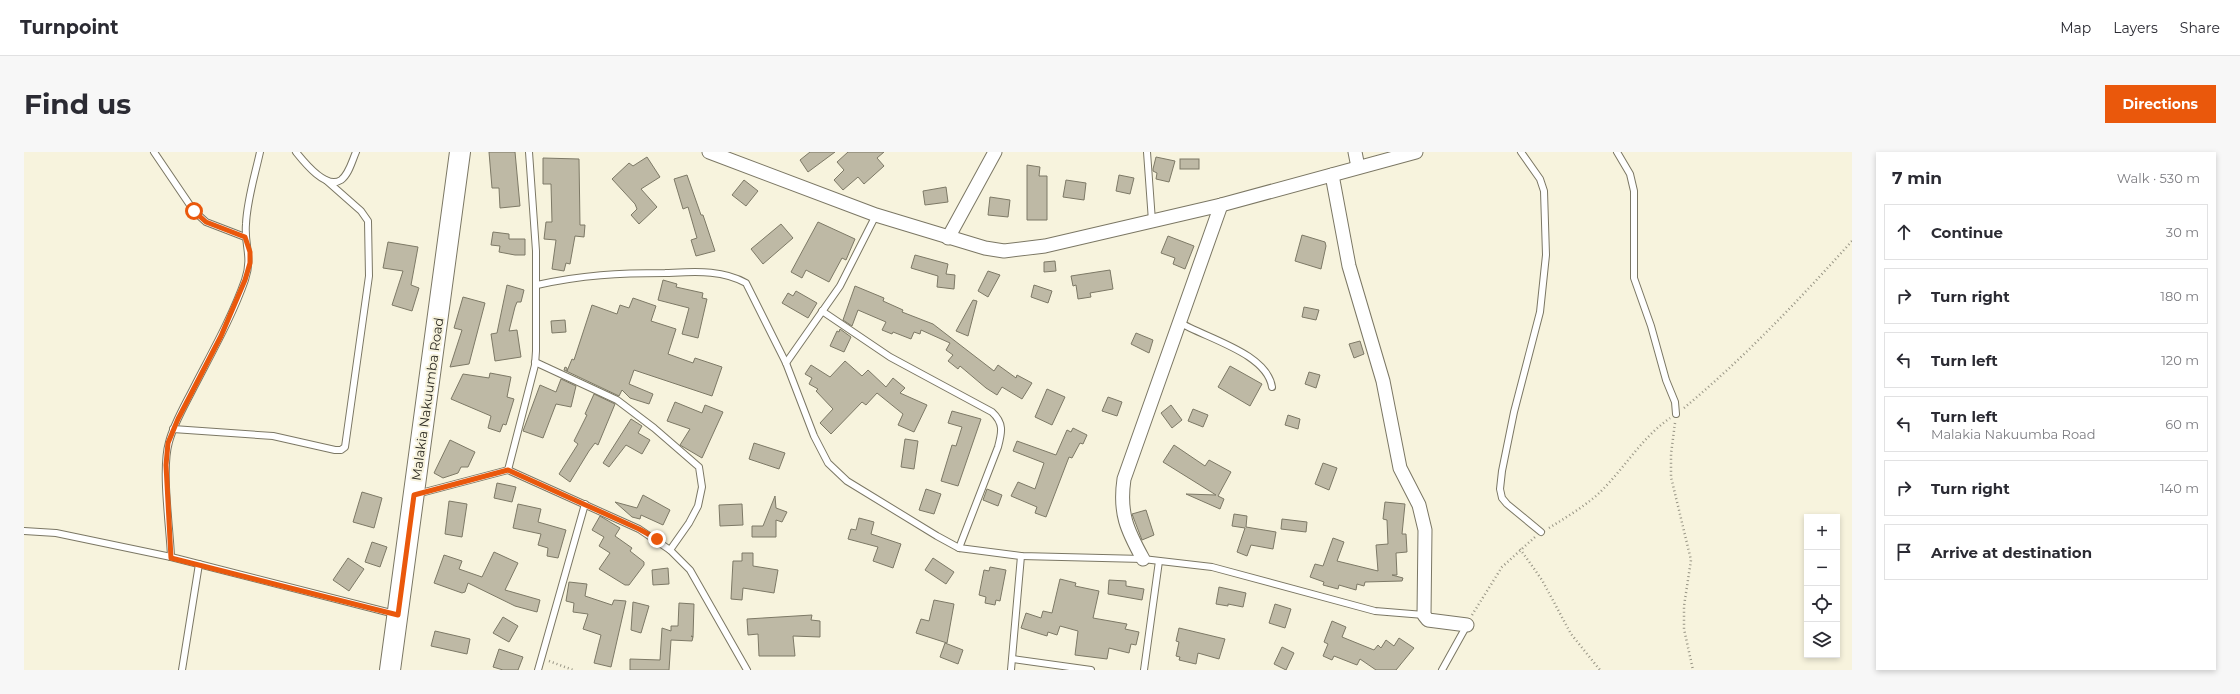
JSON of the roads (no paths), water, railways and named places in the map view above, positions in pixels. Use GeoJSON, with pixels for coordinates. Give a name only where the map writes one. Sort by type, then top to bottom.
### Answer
{"type":"FeatureCollection","features":[{"type":"Feature","properties":{"kind":"main road","name":"Malakia Nakuumba Road"},"geometry":{"type":"LineString","coordinates":[[390,670],[460,152]]}},
{"type":"Feature","properties":{"kind":"street"},"geometry":{"type":"LineString","coordinates":[[709,152],[876,215],[948,238],[985,248],[1004,251],[1045,246],[1221,205],[1416,152]]}},
{"type":"Feature","properties":{"kind":"street"},"geometry":{"type":"LineString","coordinates":[[948,238],[995,152]]}},
{"type":"Feature","properties":{"kind":"street"},"geometry":{"type":"LineString","coordinates":[[1355,152],[1358,167]]}},
{"type":"Feature","properties":{"kind":"street"},"geometry":{"type":"LineString","coordinates":[[1332,175],[1349,266],[1383,381],[1400,468],[1419,505],[1425,530],[1424,615],[1428,620],[1467,625]]}},
{"type":"Feature","properties":{"kind":"street"},"geometry":{"type":"LineString","coordinates":[[1144,559],[1126,525],[1121,500],[1124,479],[1221,205]]}},
{"type":"Feature","properties":{"kind":"lane"},"geometry":{"type":"LineString","coordinates":[[154,152],[194,211],[206,222],[245,237]]}},
{"type":"Feature","properties":{"kind":"lane"},"geometry":{"type":"LineString","coordinates":[[171,558],[166,465],[168,443],[173,429],[221,336],[245,280],[250,263],[250,252],[245,237],[246,221],[260,152]]}},
{"type":"Feature","properties":{"kind":"lane"},"geometry":{"type":"LineString","coordinates":[[173,429],[273,436],[335,450],[341,450],[345,447],[369,276],[368,220],[361,211],[327,181],[316,174],[296,152]]}},
{"type":"Feature","properties":{"kind":"lane"},"geometry":{"type":"LineString","coordinates":[[327,181],[336,182],[342,179],[356,152]]}},
{"type":"Feature","properties":{"kind":"lane"},"geometry":{"type":"LineString","coordinates":[[508,470],[535,362],[538,328],[537,285],[528,152]]}},
{"type":"Feature","properties":{"kind":"lane"},"geometry":{"type":"LineString","coordinates":[[1147,152],[1152,221]]}},
{"type":"Feature","properties":{"kind":"lane"},"geometry":{"type":"LineString","coordinates":[[1521,152],[1540,179],[1544,191],[1546,255],[1540,312],[1514,412],[1502,471],[1500,489],[1502,498],[1507,504],[1542,532]]}},
{"type":"Feature","properties":{"kind":"lane"},"geometry":{"type":"LineString","coordinates":[[1617,152],[1630,174],[1634,191],[1634,278],[1651,326],[1666,380],[1675,402],[1676,414]]}},
{"type":"Feature","properties":{"kind":"lane"},"geometry":{"type":"LineString","coordinates":[[786,363],[853,264],[876,215]]}},
{"type":"Feature","properties":{"kind":"lane"},"geometry":{"type":"LineString","coordinates":[[537,285],[581,276],[713,272],[736,277],[746,283],[786,363],[821,452],[836,472],[930,532],[959,548],[1021,556],[1144,559],[1212,567],[1375,611],[1424,615]]}},
{"type":"Feature","properties":{"kind":"lane"},"geometry":{"type":"LineString","coordinates":[[822,311],[890,356],[992,412],[1000,419],[1002,433],[998,447],[959,548]]}},
{"type":"Feature","properties":{"kind":"lane"},"geometry":{"type":"LineString","coordinates":[[1179,322],[1239,350],[1266,372],[1271,380],[1272,387]]}},
{"type":"Feature","properties":{"kind":"lane"},"geometry":{"type":"LineString","coordinates":[[535,362],[617,400],[654,428],[699,468],[702,487],[698,506],[689,523],[670,550]]}},
{"type":"Feature","properties":{"kind":"lane"},"geometry":{"type":"LineString","coordinates":[[414,495],[508,470],[639,529],[670,550],[690,570],[748,670]]}},
{"type":"Feature","properties":{"kind":"lane"},"geometry":{"type":"LineString","coordinates":[[538,670],[585,504]]}},
{"type":"Feature","properties":{"kind":"lane"},"geometry":{"type":"LineString","coordinates":[[24,531],[56,533],[199,564],[398,615]]}},
{"type":"Feature","properties":{"kind":"lane"},"geometry":{"type":"LineString","coordinates":[[1011,670],[1021,556]]}},
{"type":"Feature","properties":{"kind":"lane"},"geometry":{"type":"LineString","coordinates":[[1144,670],[1159,561]]}},
{"type":"Feature","properties":{"kind":"lane"},"geometry":{"type":"LineString","coordinates":[[182,670],[199,564]]}},
{"type":"Feature","properties":{"kind":"lane"},"geometry":{"type":"LineString","coordinates":[[1442,670],[1467,625]]}},
{"type":"Feature","properties":{"kind":"lane"},"geometry":{"type":"LineString","coordinates":[[1013,659],[1091,670]]}}]}
